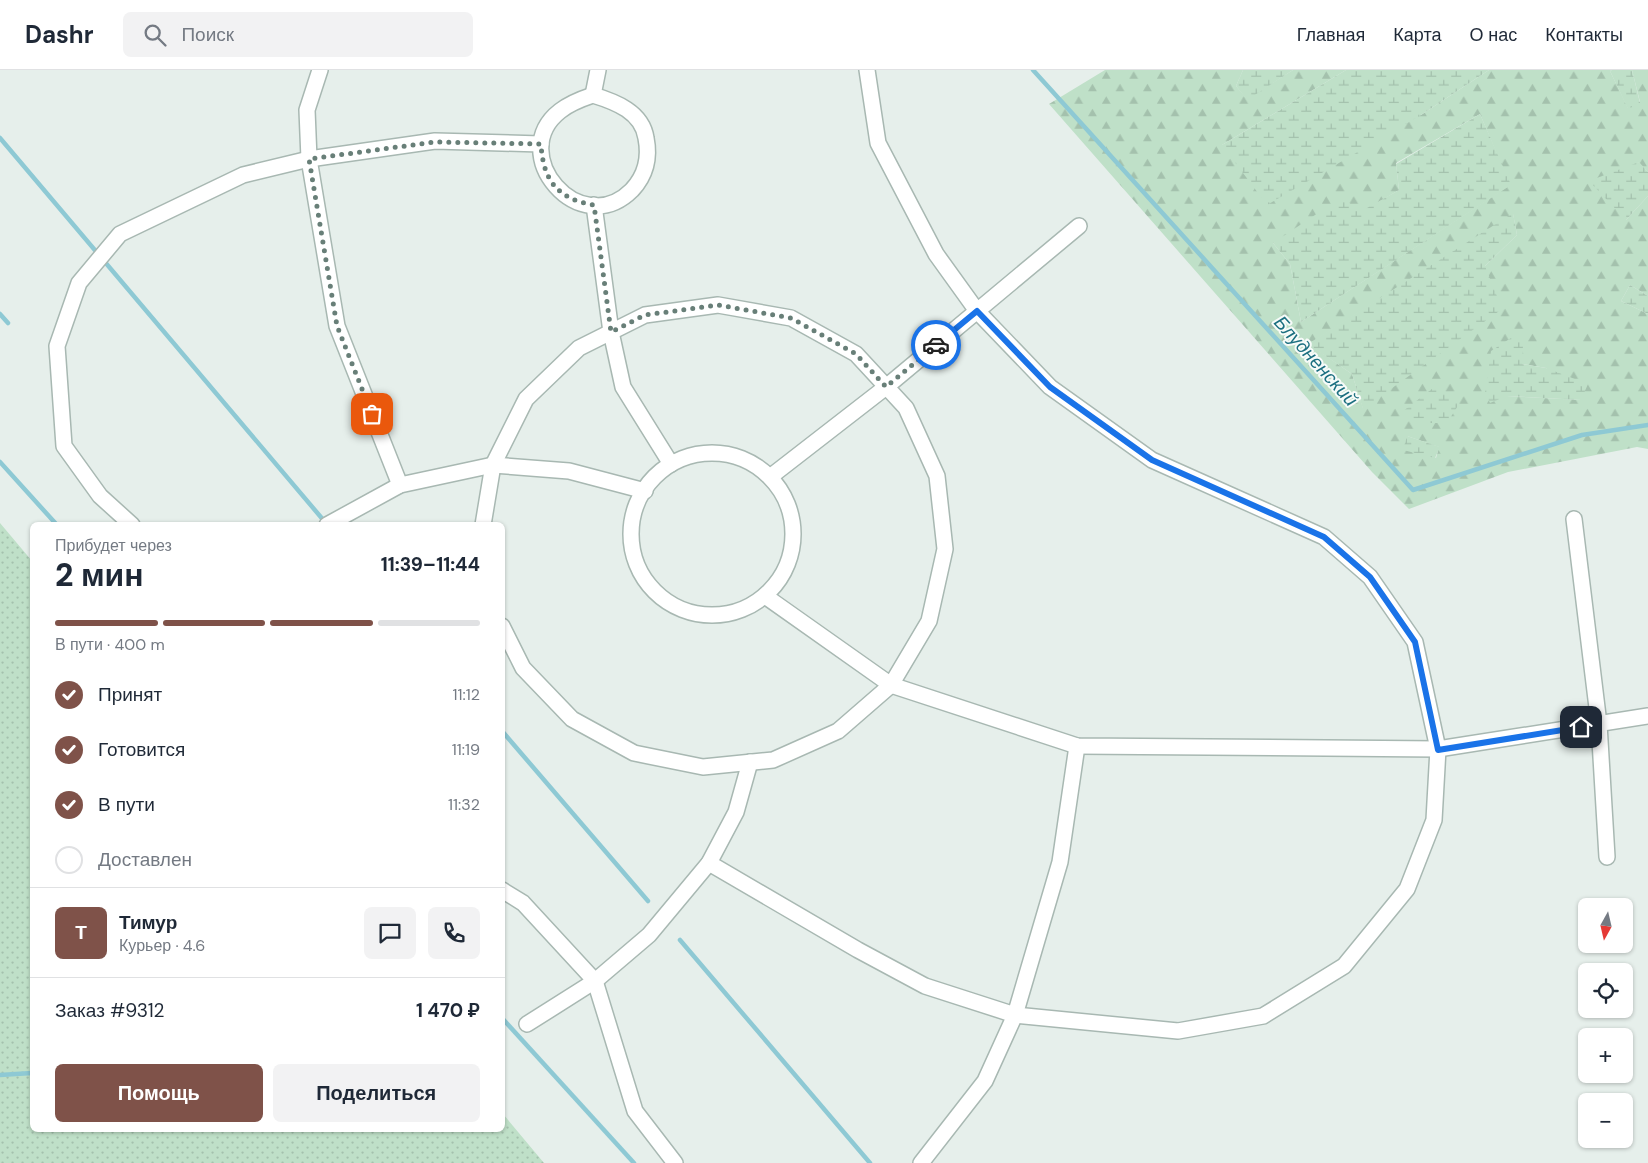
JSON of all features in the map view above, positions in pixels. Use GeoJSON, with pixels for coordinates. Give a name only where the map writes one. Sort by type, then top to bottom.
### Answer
{"type":"FeatureCollection","features":[{"type":"Feature","properties":{"kind":"street"},"geometry":{"type":"LineString","coordinates":[[320,70],[307,110],[309,159],[337,326],[400,485]]}},
{"type":"Feature","properties":{"kind":"street"},"geometry":{"type":"LineString","coordinates":[[593,95],[598,70]]}},
{"type":"Feature","properties":{"kind":"street"},"geometry":{"type":"LineString","coordinates":[[709,863],[858,950],[925,986],[1015,1014],[1178,1031],[1263,1016],[1344,966],[1407,889],[1434,820],[1438,750],[1415,642],[1370,577],[1324,537],[1152,460],[1050,387],[977,311],[936,254],[878,143],[867,70]]}},
{"type":"Feature","properties":{"kind":"street"},"geometry":{"type":"LineString","coordinates":[[593,95],[624,107],[637,118],[646,133],[649,150],[646,167],[639,183],[627,195],[612,203],[594,205],[576,202],[561,193],[549,179],[542,162],[541,144],[547,127],[558,112],[573,102],[593,95]]}},
{"type":"Feature","properties":{"kind":"street"},"geometry":{"type":"LineString","coordinates":[[129,522],[100,496],[64,446],[57,346],[79,283],[120,234],[243,174],[309,159],[435,142],[541,144]]}},
{"type":"Feature","properties":{"kind":"street"},"geometry":{"type":"LineString","coordinates":[[594,205],[611,332],[623,387],[671,464]]}},
{"type":"Feature","properties":{"kind":"street"},"geometry":{"type":"LineString","coordinates":[[770,477],[886,387],[1079,226]]}},
{"type":"Feature","properties":{"kind":"street"},"geometry":{"type":"LineString","coordinates":[[484,522],[493,465],[526,400],[579,348],[645,315],[718,305],[791,318],[856,354],[906,408],[937,476],[945,549],[929,621],[891,685],[838,731],[773,760],[703,767],[634,753],[572,719],[523,668],[505,632]]}},
{"type":"Feature","properties":{"kind":"street"},"geometry":{"type":"LineString","coordinates":[[723,454],[748,461],[770,477],[786,498],[793,524],[792,551],[782,576],[765,596],[742,610],[716,616],[689,612],[665,600],[646,581],[634,557],[631,531],[637,504],[650,481],[671,464],[696,455],[723,454]]}},
{"type":"Feature","properties":{"kind":"street"},"geometry":{"type":"LineString","coordinates":[[332,522],[400,485],[493,465],[569,471],[645,491]]}},
{"type":"Feature","properties":{"kind":"street"},"geometry":{"type":"LineString","coordinates":[[1574,519],[1598,724],[1608,857]]}},
{"type":"Feature","properties":{"kind":"street"},"geometry":{"type":"LineString","coordinates":[[765,596],[891,685],[1076,746],[1438,750],[1648,716]]}},
{"type":"Feature","properties":{"kind":"street"},"geometry":{"type":"LineString","coordinates":[[921,1163],[985,1081],[1015,1014],[1060,862],[1076,746]]}},
{"type":"Feature","properties":{"kind":"street"},"geometry":{"type":"LineString","coordinates":[[527,1024],[595,981],[649,935],[709,863],[736,812],[750,762]]}},
{"type":"Feature","properties":{"kind":"street"},"geometry":{"type":"LineString","coordinates":[[505,892],[523,903],[595,981],[635,1111],[675,1163]]}},
{"type":"Feature","properties":{"kind":"green space"},"geometry":{"type":"Polygon","coordinates":[[[1105,70],[1243,70],[1236,86],[1247,99],[1293,70],[1346,70],[1222,145],[1421,115],[1489,70],[1612,70],[1610,71],[1628,108],[1640,102],[1632,70],[1648,70],[1648,172],[1638,162],[1626,220],[1648,196],[1648,296],[1630,285],[1621,301],[1648,314],[1648,449],[1637,447],[1508,472],[1409,509],[1372,472],[1049,104],[1105,70]],[[1480,114],[1396,163],[1399,190],[1360,213],[1273,243],[1290,264],[1301,322],[1510,185],[1480,114]],[[1513,214],[1309,344],[1352,374],[1363,408],[1485,266],[1517,235],[1513,214]],[[1522,364],[1507,396],[1581,400],[1546,368],[1522,364]],[[1407,436],[1436,458],[1439,447],[1407,436]]]}},
{"type":"Feature","properties":{"kind":"green space"},"geometry":{"type":"Polygon","coordinates":[[[1243,70],[1293,70],[1247,100],[1236,86],[1243,70]]]}},
{"type":"Feature","properties":{"kind":"green space"},"geometry":{"type":"Polygon","coordinates":[[[1346,70],[1489,70],[1421,115],[1267,205],[1222,145],[1346,70]]]}},
{"type":"Feature","properties":{"kind":"green space"},"geometry":{"type":"Polygon","coordinates":[[[1632,70],[1640,103],[1628,109],[1610,71],[1632,70]]]}},
{"type":"Feature","properties":{"kind":"green space"},"geometry":{"type":"Polygon","coordinates":[[[1480,114],[1511,185],[1301,322],[1290,264],[1273,243],[1342,197],[1360,212],[1399,190],[1396,164],[1480,114]]]}},
{"type":"Feature","properties":{"kind":"green space"},"geometry":{"type":"Polygon","coordinates":[[[1639,162],[1648,172],[1648,196],[1626,220],[1589,181],[1639,162]]]}},
{"type":"Feature","properties":{"kind":"green space"},"geometry":{"type":"Polygon","coordinates":[[[1513,213],[1517,235],[1485,266],[1502,309],[1363,409],[1352,374],[1308,344],[1513,213]]]}},
{"type":"Feature","properties":{"kind":"green space"},"geometry":{"type":"Polygon","coordinates":[[[1630,285],[1648,296],[1648,314],[1621,301],[1630,285]]]}},
{"type":"Feature","properties":{"kind":"green space"},"geometry":{"type":"Polygon","coordinates":[[[1514,336],[1523,345],[1522,364],[1546,368],[1588,384],[1581,400],[1507,396],[1490,403],[1485,393],[1491,351],[1514,336]]]}},
{"type":"Feature","properties":{"kind":"green space"},"geometry":{"type":"Polygon","coordinates":[[[1437,385],[1459,404],[1447,423],[1412,423],[1402,412],[1437,385]]]}},
{"type":"Feature","properties":{"kind":"green space"},"geometry":{"type":"Polygon","coordinates":[[[1407,436],[1440,447],[1435,458],[1403,450],[1407,436]]]}},
{"type":"Feature","properties":{"kind":"green space"},"geometry":{"type":"Polygon","coordinates":[[[0,523],[30,559],[30,1132],[505,1132],[505,1116],[544,1163],[0,1163],[0,523]]]}},
{"type":"Feature","properties":{"kind":"waterway","name":"Блудненский"},"geometry":{"type":"LineString","coordinates":[[1033,70],[1413,490],[1582,435],[1648,425]]}},
{"type":"Feature","properties":{"kind":"waterway"},"geometry":{"type":"LineString","coordinates":[[0,138],[325,522]]}},
{"type":"Feature","properties":{"kind":"waterway"},"geometry":{"type":"LineString","coordinates":[[0,314],[8,323]]}},
{"type":"Feature","properties":{"kind":"waterway"},"geometry":{"type":"LineString","coordinates":[[0,462],[54,522]]}},
{"type":"Feature","properties":{"kind":"waterway"},"geometry":{"type":"LineString","coordinates":[[505,734],[648,901]]}},
{"type":"Feature","properties":{"kind":"waterway"},"geometry":{"type":"LineString","coordinates":[[680,940],[870,1163]]}},
{"type":"Feature","properties":{"kind":"waterway"},"geometry":{"type":"LineString","coordinates":[[505,1021],[634,1163]]}},
{"type":"Feature","properties":{"kind":"waterway"},"geometry":{"type":"LineString","coordinates":[[0,1075],[30,1073]]}},
{"type":"Feature","properties":{"kind":"way so far"},"geometry":{"type":"LineString","coordinates":[[372,414],[337,326],[309,159],[435,142],[541,144],[542,162],[549,179],[561,193],[576,202],[594,205],[611,332],[645,315],[718,305],[791,318],[856,354],[886,387],[936,345]]}},
{"type":"Feature","properties":{"kind":"route"},"geometry":{"type":"LineString","coordinates":[[936,345],[977,311],[1050,387],[1152,460],[1324,537],[1370,577],[1415,642],[1438,750],[1581,727]]}}]}
